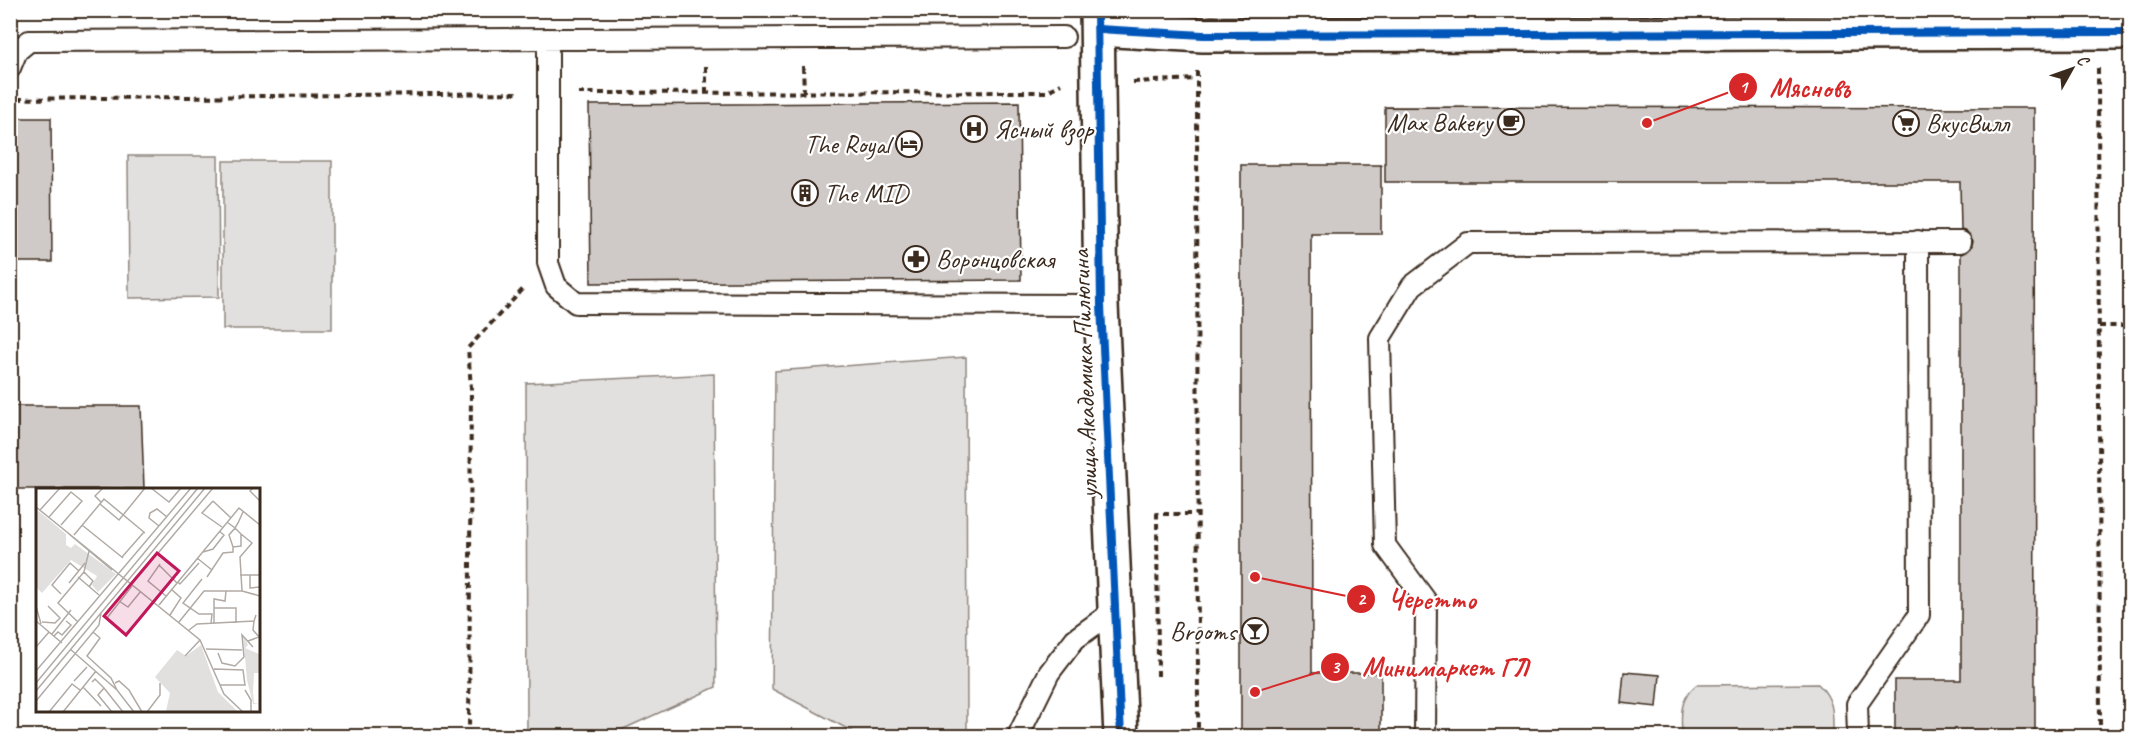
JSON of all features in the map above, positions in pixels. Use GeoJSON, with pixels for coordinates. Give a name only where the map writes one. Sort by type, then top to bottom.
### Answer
{"type":"FeatureCollection","features":[{"type":"Feature","properties":{"kind":"street"},"geometry":{"type":"LineString","coordinates":[[1098,20],[1203,35],[2115,32]]}},
{"type":"Feature","properties":{"kind":"street","name":"улица Академика Пилюгина"},"geometry":{"type":"LineString","coordinates":[[1098,20],[1101,305],[1121,736]]}},
{"type":"Feature","properties":{"kind":"lane"},"geometry":{"type":"LineString","coordinates":[[10,69],[17,51],[29,41],[1064,37]]}},
{"type":"Feature","properties":{"kind":"lane"},"geometry":{"type":"LineString","coordinates":[[548,39],[548,263],[556,286],[576,303],[1101,305]]}},
{"type":"Feature","properties":{"kind":"lane"},"geometry":{"type":"LineString","coordinates":[[1858,736],[1857,704],[1919,615],[1918,241]]}},
{"type":"Feature","properties":{"kind":"lane"},"geometry":{"type":"LineString","coordinates":[[1425,736],[1426,601],[1385,545],[1380,338],[1412,286],[1468,243],[1961,242]]}},
{"type":"Feature","properties":{"kind":"lane"},"geometry":{"type":"LineString","coordinates":[[1018,736],[1048,673],[1068,647],[1075,639],[1115,610]]}},
{"type":"Feature","properties":{"kind":"path"},"geometry":{"type":"LineString","coordinates":[[2100,736],[2099,326],[2115,32]]}},
{"type":"Feature","properties":{"kind":"path"},"geometry":{"type":"LineString","coordinates":[[1129,83],[1196,79],[1198,736]]}},
{"type":"Feature","properties":{"kind":"path"},"geometry":{"type":"LineString","coordinates":[[469,736],[471,388],[468,348],[548,263]]}},
{"type":"Feature","properties":{"kind":"path"},"geometry":{"type":"LineString","coordinates":[[2099,326],[2130,326]]}},
{"type":"Feature","properties":{"kind":"path"},"geometry":{"type":"LineString","coordinates":[[1158,678],[1157,514],[1198,514]]}},
{"type":"Feature","properties":{"kind":"shaded area"},"geometry":{"type":"Polygon","coordinates":[[[2130,10],[2130,13],[1221,17],[1189,11],[2130,10]]]}},
{"type":"Feature","properties":{"kind":"shaded area"},"geometry":{"type":"Polygon","coordinates":[[[128,156],[218,156],[219,297],[129,298],[128,156]]]}},
{"type":"Feature","properties":{"kind":"shaded area"},"geometry":{"type":"Polygon","coordinates":[[[223,161],[332,161],[332,329],[223,329],[223,161]]]}},
{"type":"Feature","properties":{"kind":"shaded area"},"geometry":{"type":"Polygon","coordinates":[[[966,357],[967,736],[861,736],[772,689],[775,371],[966,357]]]}},
{"type":"Feature","properties":{"kind":"shaded area"},"geometry":{"type":"Polygon","coordinates":[[[714,374],[716,687],[608,736],[527,736],[526,383],[714,374]]]}},
{"type":"Feature","properties":{"kind":"shaded area"},"geometry":{"type":"Polygon","coordinates":[[[1818,684],[1830,702],[1833,715],[1833,736],[1682,736],[1684,702],[1690,690],[1696,685],[1818,684]]]}},
{"type":"Feature","properties":{"kind":"building","name":"The MID"},"geometry":{"type":"Polygon","coordinates":[[[1019,102],[1021,280],[591,283],[589,105],[1019,102]]]}},
{"type":"Feature","properties":{"kind":"building"},"geometry":{"type":"Polygon","coordinates":[[[1385,107],[2034,108],[2035,736],[1895,736],[1895,680],[1961,680],[1961,254],[1971,248],[1973,241],[1967,232],[1961,230],[1960,182],[1385,182],[1385,107]]]}},
{"type":"Feature","properties":{"kind":"building"},"geometry":{"type":"Polygon","coordinates":[[[10,118],[51,118],[52,262],[10,262],[10,118]]]}},
{"type":"Feature","properties":{"kind":"building"},"geometry":{"type":"Polygon","coordinates":[[[1241,165],[1381,165],[1381,234],[1311,234],[1312,673],[1381,673],[1381,736],[1241,736],[1241,165]]]}},
{"type":"Feature","properties":{"kind":"building"},"geometry":{"type":"Polygon","coordinates":[[[10,406],[141,406],[144,488],[10,489],[10,406]]]}},
{"type":"Feature","properties":{"kind":"building"},"geometry":{"type":"Polygon","coordinates":[[[1624,672],[1660,675],[1657,707],[1621,703],[1624,672]]]}},
{"type":"Feature","properties":{"kind":"cycle path"},"geometry":{"type":"LineString","coordinates":[[1097,10],[1101,305],[1121,736]]}},
{"type":"Feature","properties":{"kind":"cycle path"},"geometry":{"type":"LineString","coordinates":[[1098,29],[1203,35],[2130,32]]}},
{"type":"Feature","properties":{"kind":"place","name":"Max Bakery"},"geometry":{"type":"Point","coordinates":[1511,122]}},
{"type":"Feature","properties":{"kind":"place","name":"Мясновъ"},"geometry":{"type":"Point","coordinates":[1647,123]}},
{"type":"Feature","properties":{"kind":"place","name":"ВкусВилл"},"geometry":{"type":"Point","coordinates":[1906,123]}},
{"type":"Feature","properties":{"kind":"place","name":"Ясный взор"},"geometry":{"type":"Point","coordinates":[974,129]}},
{"type":"Feature","properties":{"kind":"place","name":"The Royal"},"geometry":{"type":"Point","coordinates":[909,144]}},
{"type":"Feature","properties":{"kind":"place","name":"The MID"},"geometry":{"type":"Point","coordinates":[805,193]}},
{"type":"Feature","properties":{"kind":"place","name":"Воронцовская"},"geometry":{"type":"Point","coordinates":[916,259]}},
{"type":"Feature","properties":{"kind":"place","name":"Черетто"},"geometry":{"type":"Point","coordinates":[1255,577]}},
{"type":"Feature","properties":{"kind":"place","name":"Brooms"},"geometry":{"type":"Point","coordinates":[1255,631]}},
{"type":"Feature","properties":{"kind":"place","name":"Минимаркет ГЛ"},"geometry":{"type":"Point","coordinates":[1255,692]}}]}
